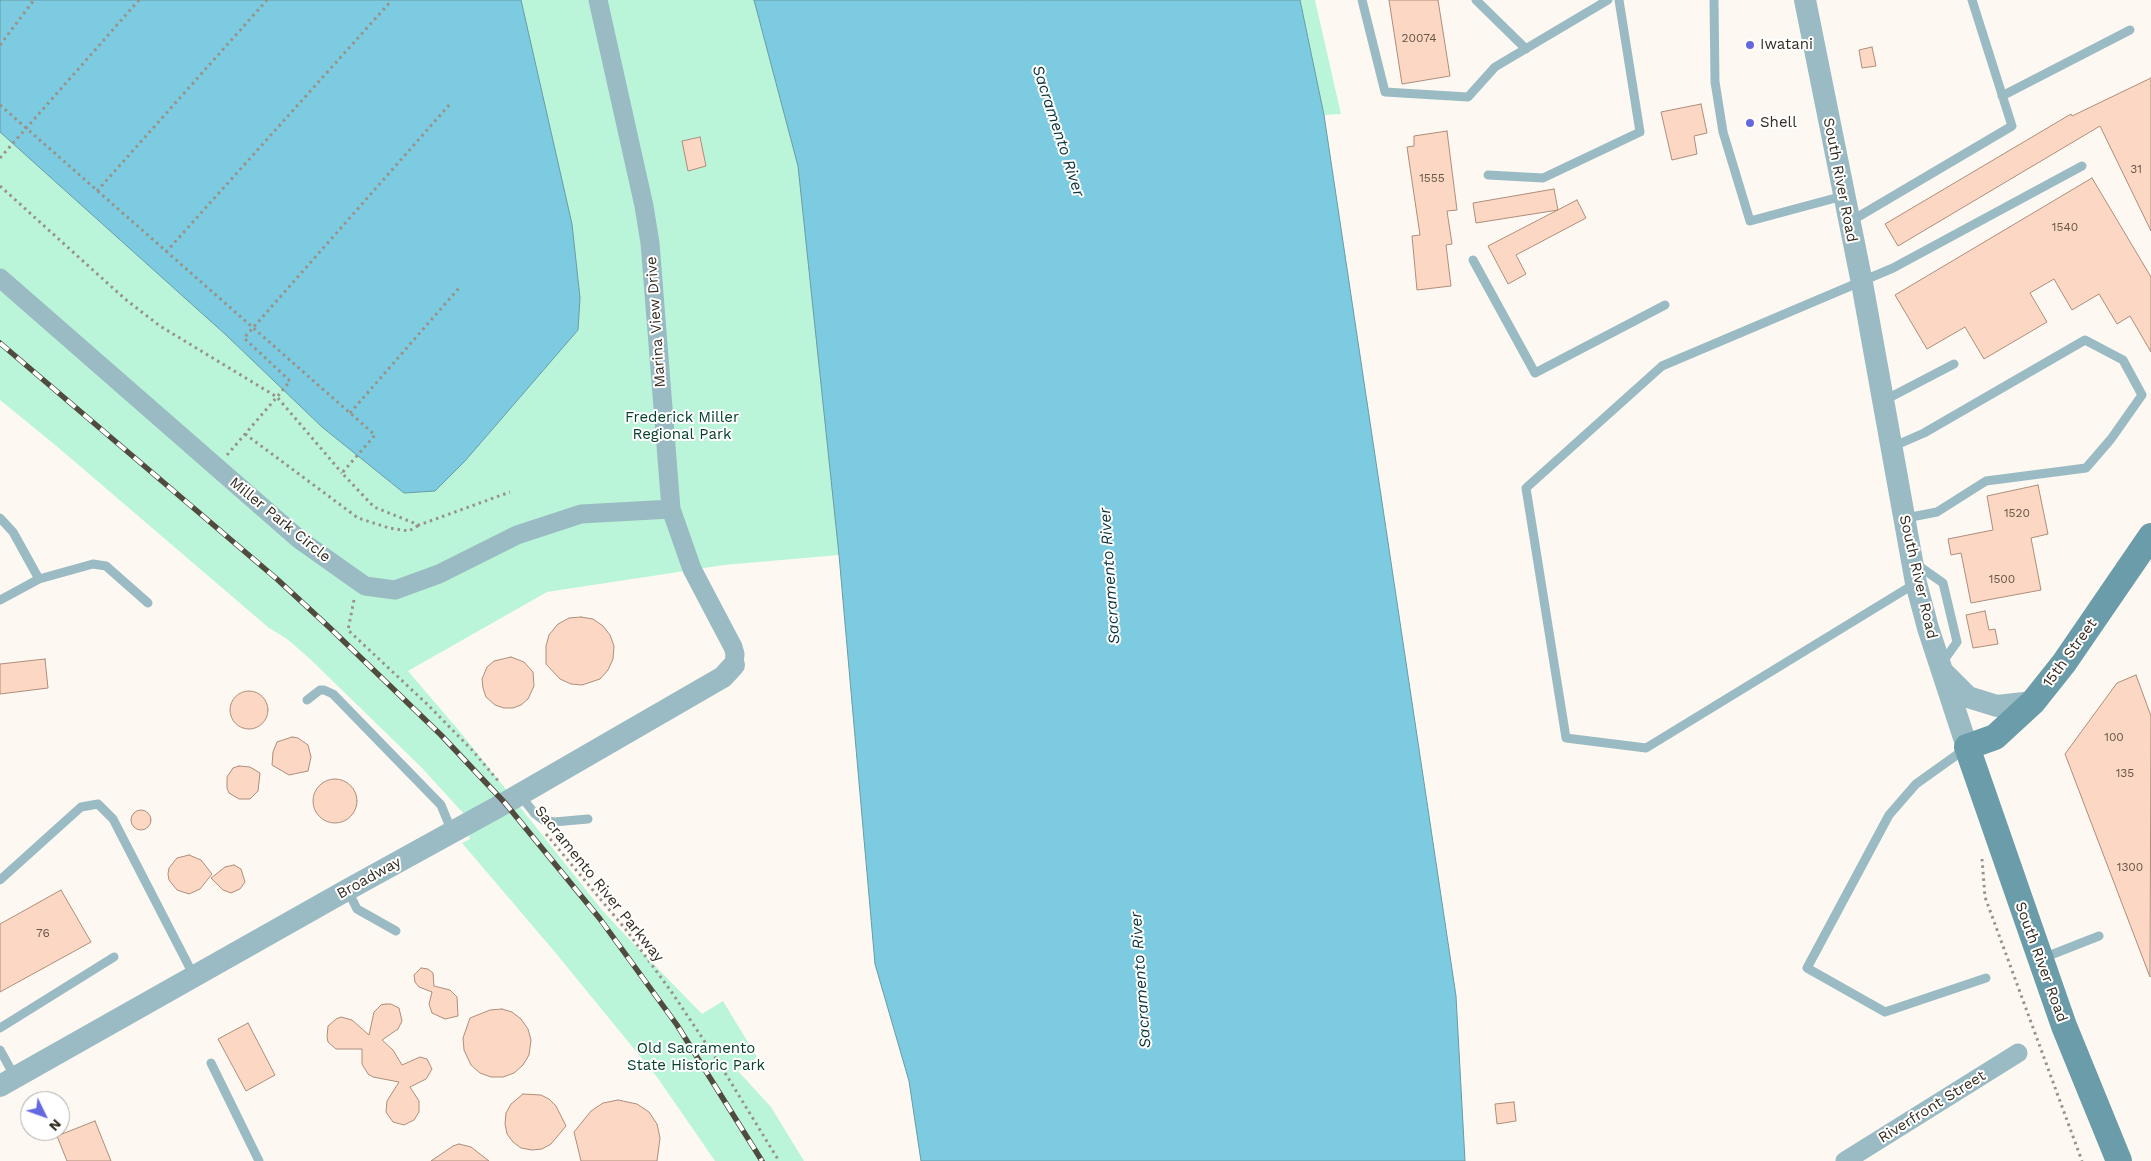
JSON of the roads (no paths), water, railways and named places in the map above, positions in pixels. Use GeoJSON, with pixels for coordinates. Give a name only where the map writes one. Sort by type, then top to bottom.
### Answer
{"type":"FeatureCollection","features":[{"type":"Feature","properties":{"kind":"main road","name":"15th Street"},"geometry":{"type":"LineString","coordinates":[[1967,747],[1995,737],[2033,702],[2064,663],[2151,536]]}},
{"type":"Feature","properties":{"kind":"main road","name":"South River Road"},"geometry":{"type":"LineString","coordinates":[[1967,747],[2039,959],[2118,1161]]}},
{"type":"Feature","properties":{"kind":"street","name":"Marina View Drive"},"geometry":{"type":"LineString","coordinates":[[598,0],[644,206],[650,243],[671,508],[692,569],[733,647],[735,654],[734,665]]}},
{"type":"Feature","properties":{"kind":"street","name":"South River Road"},"geometry":{"type":"LineString","coordinates":[[1805,0],[1848,222],[1862,283],[1914,572],[1928,628],[1967,747]]}},
{"type":"Feature","properties":{"kind":"street","name":"Miller Park Circle"},"geometry":{"type":"LineString","coordinates":[[0,278],[300,540],[365,586],[395,590],[439,574],[517,535],[581,514],[671,508]]}},
{"type":"Feature","properties":{"kind":"street","name":"Broadway"},"geometry":{"type":"LineString","coordinates":[[8,1082],[516,796],[723,677],[734,665]]}},
{"type":"Feature","properties":{"kind":"street"},"geometry":{"type":"LineString","coordinates":[[1942,668],[1968,697],[1997,706],[2033,702]]}},
{"type":"Feature","properties":{"kind":"street","name":"Riverfront Street"},"geometry":{"type":"LineString","coordinates":[[1845,1161],[2018,1053]]}},
{"type":"Feature","properties":{"kind":"lane"},"geometry":{"type":"LineString","coordinates":[[1362,0],[1385,92],[1468,97],[1496,67],[1608,0]]}},
{"type":"Feature","properties":{"kind":"lane"},"geometry":{"type":"LineString","coordinates":[[1476,0],[1526,49]]}},
{"type":"Feature","properties":{"kind":"lane"},"geometry":{"type":"LineString","coordinates":[[1488,175],[1543,178],[1640,132],[1619,0]]}},
{"type":"Feature","properties":{"kind":"lane"},"geometry":{"type":"LineString","coordinates":[[1714,0],[1715,82],[1723,132],[1750,221],[1843,196]]}},
{"type":"Feature","properties":{"kind":"lane"},"geometry":{"type":"LineString","coordinates":[[1848,222],[2012,126],[1972,0]]}},
{"type":"Feature","properties":{"kind":"lane"},"geometry":{"type":"LineString","coordinates":[[2002,96],[2130,30]]}},
{"type":"Feature","properties":{"kind":"lane"},"geometry":{"type":"LineString","coordinates":[[1914,572],[1646,748],[1566,738],[1526,488],[1662,366],[1862,283],[2082,166]]}},
{"type":"Feature","properties":{"kind":"lane"},"geometry":{"type":"LineString","coordinates":[[1473,260],[1535,373],[1665,305]]}},
{"type":"Feature","properties":{"kind":"lane"},"geometry":{"type":"LineString","coordinates":[[1892,447],[1924,433],[2085,340],[2124,360],[2142,395],[2111,440],[2086,468],[1986,481],[1936,512],[1904,518]]}},
{"type":"Feature","properties":{"kind":"lane"},"geometry":{"type":"LineString","coordinates":[[1883,401],[1954,364]]}},
{"type":"Feature","properties":{"kind":"lane"},"geometry":{"type":"LineString","coordinates":[[0,518],[13,532],[39,579]]}},
{"type":"Feature","properties":{"kind":"lane"},"geometry":{"type":"LineString","coordinates":[[0,600],[39,579],[93,564],[106,566],[148,604]]}},
{"type":"Feature","properties":{"kind":"lane"},"geometry":{"type":"LineString","coordinates":[[307,700],[320,690],[333,694],[441,805],[452,832]]}},
{"type":"Feature","properties":{"kind":"lane"},"geometry":{"type":"LineString","coordinates":[[1967,747],[1916,784],[1890,815],[1807,968],[1885,1012],[1986,978]]}},
{"type":"Feature","properties":{"kind":"lane"},"geometry":{"type":"LineString","coordinates":[[516,796],[543,820],[554,822],[588,819]]}},
{"type":"Feature","properties":{"kind":"lane"},"geometry":{"type":"LineString","coordinates":[[0,880],[81,807],[98,804],[113,819],[194,977]]}},
{"type":"Feature","properties":{"kind":"lane"},"geometry":{"type":"LineString","coordinates":[[347,890],[357,909],[396,931]]}},
{"type":"Feature","properties":{"kind":"lane"},"geometry":{"type":"LineString","coordinates":[[2039,959],[2099,936]]}},
{"type":"Feature","properties":{"kind":"lane"},"geometry":{"type":"LineString","coordinates":[[0,1028],[114,957]]}},
{"type":"Feature","properties":{"kind":"lane"},"geometry":{"type":"LineString","coordinates":[[0,1050],[8,1082]]}},
{"type":"Feature","properties":{"kind":"lane"},"geometry":{"type":"LineString","coordinates":[[211,1063],[259,1161]]}},
{"type":"Feature","properties":{"kind":"water"},"geometry":{"type":"Polygon","coordinates":[[[0,0],[521,0],[572,224],[580,298],[578,330],[465,461],[435,491],[404,493],[322,427],[226,335],[0,132],[0,0]]]}},
{"type":"Feature","properties":{"kind":"water","name":"Sacramento River"},"geometry":{"type":"Polygon","coordinates":[[[754,0],[1300,0],[1324,115],[1456,996],[1465,1161],[921,1161],[909,1081],[875,964],[839,555],[798,166],[754,0]]]}},
{"type":"Feature","properties":{"kind":"railway"},"geometry":{"type":"LineString","coordinates":[[0,343],[278,580],[441,735],[505,803],[600,919],[677,1025],[762,1161]]}},
{"type":"Feature","properties":{"kind":"place","name":"Iwatani"},"geometry":{"type":"Point","coordinates":[1750,45]}},
{"type":"Feature","properties":{"kind":"place","name":"Shell"},"geometry":{"type":"Point","coordinates":[1750,123]}},
{"type":"Feature","properties":{"kind":"park label","name":"Frederick Miller Regional Park"},"geometry":{"type":"Point","coordinates":[682,426]}},
{"type":"Feature","properties":{"kind":"park label","name":"Old Sacramento State Historic Park"},"geometry":{"type":"Point","coordinates":[696,1058]}}]}
